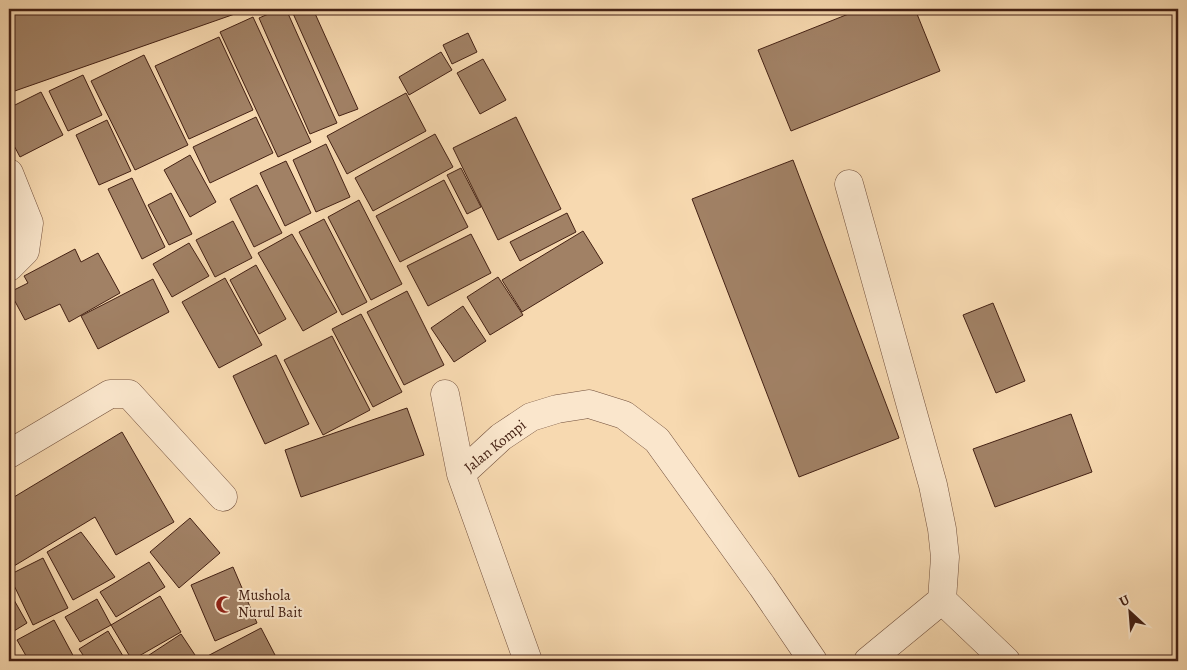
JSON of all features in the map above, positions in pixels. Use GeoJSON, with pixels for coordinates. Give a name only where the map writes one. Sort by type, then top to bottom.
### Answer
{"type":"FeatureCollection","features":[{"type":"Feature","properties":{"kind":"lane"},"geometry":{"type":"LineString","coordinates":[[9,173],[29,223],[25,251],[9,267]]}},
{"type":"Feature","properties":{"kind":"lane"},"geometry":{"type":"LineString","coordinates":[[849,184],[933,485],[942,529],[945,557],[942,600],[868,661]]}},
{"type":"Feature","properties":{"kind":"lane"},"geometry":{"type":"LineString","coordinates":[[9,454],[110,394],[129,394],[223,497]]}},
{"type":"Feature","properties":{"kind":"lane"},"geometry":{"type":"LineString","coordinates":[[445,394],[461,474]]}},
{"type":"Feature","properties":{"kind":"lane","name":"Jalan Kompi"},"geometry":{"type":"LineString","coordinates":[[528,661],[461,474],[501,437],[531,417],[557,409],[589,404],[624,415],[657,440],[762,586],[813,661]]}},
{"type":"Feature","properties":{"kind":"lane"},"geometry":{"type":"LineString","coordinates":[[942,600],[1006,661]]}},
{"type":"Feature","properties":{"kind":"building"},"geometry":{"type":"Polygon","coordinates":[[[9,9],[249,9],[9,93],[9,9]]]}},
{"type":"Feature","properties":{"kind":"building"},"geometry":{"type":"Polygon","coordinates":[[[280,9],[286,9],[337,123],[310,134],[259,18],[280,9]]]}},
{"type":"Feature","properties":{"kind":"building"},"geometry":{"type":"Polygon","coordinates":[[[291,9],[313,9],[358,109],[339,116],[291,9]]]}},
{"type":"Feature","properties":{"kind":"building"},"geometry":{"type":"Polygon","coordinates":[[[861,9],[915,9],[940,71],[791,131],[758,50],[861,9]]]}},
{"type":"Feature","properties":{"kind":"building"},"geometry":{"type":"Polygon","coordinates":[[[253,17],[311,142],[278,157],[220,32],[253,17]]]}},
{"type":"Feature","properties":{"kind":"building"},"geometry":{"type":"Polygon","coordinates":[[[468,33],[477,52],[452,64],[443,45],[468,33]]]}},
{"type":"Feature","properties":{"kind":"building"},"geometry":{"type":"Polygon","coordinates":[[[219,37],[253,110],[189,139],[155,66],[219,37]]]}},
{"type":"Feature","properties":{"kind":"building"},"geometry":{"type":"Polygon","coordinates":[[[441,52],[452,70],[409,95],[399,77],[441,52]]]}},
{"type":"Feature","properties":{"kind":"building"},"geometry":{"type":"Polygon","coordinates":[[[144,55],[188,145],[135,170],[91,81],[144,55]]]}},
{"type":"Feature","properties":{"kind":"building"},"geometry":{"type":"Polygon","coordinates":[[[483,59],[506,100],[480,114],[457,73],[483,59]]]}},
{"type":"Feature","properties":{"kind":"building"},"geometry":{"type":"Polygon","coordinates":[[[83,75],[102,115],[68,131],[49,91],[83,75]]]}},
{"type":"Feature","properties":{"kind":"building"},"geometry":{"type":"Polygon","coordinates":[[[41,92],[63,135],[20,157],[9,136],[9,108],[41,92]]]}},
{"type":"Feature","properties":{"kind":"building"},"geometry":{"type":"Polygon","coordinates":[[[406,93],[426,131],[347,174],[327,136],[406,93]]]}},
{"type":"Feature","properties":{"kind":"building"},"geometry":{"type":"Polygon","coordinates":[[[256,117],[273,153],[210,183],[193,147],[256,117]]]}},
{"type":"Feature","properties":{"kind":"building"},"geometry":{"type":"Polygon","coordinates":[[[516,117],[561,209],[498,240],[453,148],[516,117]]]}},
{"type":"Feature","properties":{"kind":"building"},"geometry":{"type":"Polygon","coordinates":[[[107,120],[131,171],[99,185],[76,135],[107,120]]]}},
{"type":"Feature","properties":{"kind":"building"},"geometry":{"type":"Polygon","coordinates":[[[435,134],[453,167],[373,211],[355,178],[435,134]]]}},
{"type":"Feature","properties":{"kind":"building"},"geometry":{"type":"Polygon","coordinates":[[[326,144],[350,197],[316,212],[293,160],[326,144]]]}},
{"type":"Feature","properties":{"kind":"building"},"geometry":{"type":"Polygon","coordinates":[[[190,155],[216,202],[190,217],[164,170],[190,155]]]}},
{"type":"Feature","properties":{"kind":"building"},"geometry":{"type":"Polygon","coordinates":[[[793,160],[899,438],[799,477],[692,199],[793,160]]]}},
{"type":"Feature","properties":{"kind":"building"},"geometry":{"type":"Polygon","coordinates":[[[286,161],[311,213],[285,226],[260,173],[286,161]]]}},
{"type":"Feature","properties":{"kind":"building"},"geometry":{"type":"Polygon","coordinates":[[[461,168],[481,207],[467,214],[447,175],[461,168]]]}},
{"type":"Feature","properties":{"kind":"building"},"geometry":{"type":"Polygon","coordinates":[[[132,178],[165,247],[142,259],[108,189],[132,178]]]}},
{"type":"Feature","properties":{"kind":"building"},"geometry":{"type":"Polygon","coordinates":[[[444,180],[468,227],[400,262],[376,216],[444,180]]]}},
{"type":"Feature","properties":{"kind":"building"},"geometry":{"type":"Polygon","coordinates":[[[257,185],[282,233],[254,247],[230,199],[257,185]]]}},
{"type":"Feature","properties":{"kind":"building"},"geometry":{"type":"Polygon","coordinates":[[[171,193],[192,234],[169,245],[148,205],[171,193]]]}},
{"type":"Feature","properties":{"kind":"building"},"geometry":{"type":"Polygon","coordinates":[[[359,200],[402,284],[371,300],[328,217],[359,200]]]}},
{"type":"Feature","properties":{"kind":"building"},"geometry":{"type":"Polygon","coordinates":[[[567,213],[576,232],[520,261],[510,242],[567,213]]]}},
{"type":"Feature","properties":{"kind":"building"},"geometry":{"type":"Polygon","coordinates":[[[324,219],[367,302],[342,315],[299,232],[324,219]]]}},
{"type":"Feature","properties":{"kind":"building"},"geometry":{"type":"Polygon","coordinates":[[[233,221],[252,258],[215,277],[196,240],[233,221]]]}},
{"type":"Feature","properties":{"kind":"building"},"geometry":{"type":"Polygon","coordinates":[[[583,231],[603,263],[522,312],[502,280],[583,231]]]}},
{"type":"Feature","properties":{"kind":"building"},"geometry":{"type":"Polygon","coordinates":[[[292,234],[337,312],[303,331],[258,253],[292,234]]]}},
{"type":"Feature","properties":{"kind":"building"},"geometry":{"type":"Polygon","coordinates":[[[471,234],[491,273],[428,306],[407,266],[471,234]]]}},
{"type":"Feature","properties":{"kind":"building"},"geometry":{"type":"Polygon","coordinates":[[[189,243],[209,276],[172,297],[153,264],[189,243]]]}},
{"type":"Feature","properties":{"kind":"building"},"geometry":{"type":"Polygon","coordinates":[[[75,249],[81,262],[98,253],[120,293],[69,322],[60,304],[25,320],[10,292],[28,283],[24,276],[75,249]]]}},
{"type":"Feature","properties":{"kind":"building"},"geometry":{"type":"Polygon","coordinates":[[[256,265],[286,319],[259,334],[230,280],[256,265]]]}},
{"type":"Feature","properties":{"kind":"building"},"geometry":{"type":"Polygon","coordinates":[[[498,277],[523,315],[490,335],[467,297],[498,277]]]}},
{"type":"Feature","properties":{"kind":"building"},"geometry":{"type":"Polygon","coordinates":[[[225,278],[262,345],[219,368],[182,302],[225,278]]]}},
{"type":"Feature","properties":{"kind":"building"},"geometry":{"type":"Polygon","coordinates":[[[153,279],[169,312],[98,349],[81,316],[153,279]]]}},
{"type":"Feature","properties":{"kind":"building"},"geometry":{"type":"Polygon","coordinates":[[[407,291],[444,365],[404,385],[367,312],[407,291]]]}},
{"type":"Feature","properties":{"kind":"building"},"geometry":{"type":"Polygon","coordinates":[[[993,303],[1025,381],[996,393],[963,315],[993,303]]]}},
{"type":"Feature","properties":{"kind":"building"},"geometry":{"type":"Polygon","coordinates":[[[463,306],[486,341],[454,362],[431,328],[463,306]]]}},
{"type":"Feature","properties":{"kind":"building"},"geometry":{"type":"Polygon","coordinates":[[[361,314],[402,392],[373,407],[332,329],[361,314]]]}},
{"type":"Feature","properties":{"kind":"building"},"geometry":{"type":"Polygon","coordinates":[[[332,336],[370,410],[323,435],[284,360],[332,336]]]}},
{"type":"Feature","properties":{"kind":"building"},"geometry":{"type":"Polygon","coordinates":[[[276,355],[309,424],[265,444],[233,376],[276,355]]]}},
{"type":"Feature","properties":{"kind":"building"},"geometry":{"type":"Polygon","coordinates":[[[407,408],[424,455],[301,497],[285,450],[407,408]]]}},
{"type":"Feature","properties":{"kind":"building"},"geometry":{"type":"Polygon","coordinates":[[[1071,414],[1092,472],[995,507],[973,449],[1071,414]]]}},
{"type":"Feature","properties":{"kind":"building"},"geometry":{"type":"Polygon","coordinates":[[[122,432],[174,522],[116,555],[95,517],[14,566],[9,558],[9,500],[122,432]]]}},
{"type":"Feature","properties":{"kind":"building"},"geometry":{"type":"Polygon","coordinates":[[[190,518],[220,553],[179,588],[150,552],[190,518]]]}},
{"type":"Feature","properties":{"kind":"building"},"geometry":{"type":"Polygon","coordinates":[[[81,532],[115,577],[73,600],[47,552],[81,532]]]}},
{"type":"Feature","properties":{"kind":"building"},"geometry":{"type":"Polygon","coordinates":[[[43,558],[68,608],[33,625],[9,575],[43,558]]]}},
{"type":"Feature","properties":{"kind":"building"},"geometry":{"type":"Polygon","coordinates":[[[149,562],[165,587],[116,617],[100,592],[149,562]]]}},
{"type":"Feature","properties":{"kind":"building","name":"Mushola Nurul Bait"},"geometry":{"type":"Polygon","coordinates":[[[233,567],[257,623],[215,641],[191,585],[233,567]]]}},
{"type":"Feature","properties":{"kind":"building"},"geometry":{"type":"Polygon","coordinates":[[[9,591],[27,623],[9,634],[9,591]]]}},
{"type":"Feature","properties":{"kind":"building"},"geometry":{"type":"Polygon","coordinates":[[[160,596],[181,632],[132,660],[111,625],[160,596]]]}},
{"type":"Feature","properties":{"kind":"building"},"geometry":{"type":"Polygon","coordinates":[[[97,599],[111,625],[80,642],[65,617],[97,599]]]}},
{"type":"Feature","properties":{"kind":"building"},"geometry":{"type":"Polygon","coordinates":[[[54,620],[76,661],[29,661],[17,640],[54,620]]]}},
{"type":"Feature","properties":{"kind":"building"},"geometry":{"type":"Polygon","coordinates":[[[261,628],[275,655],[263,661],[198,661],[261,628]]]}},
{"type":"Feature","properties":{"kind":"building"},"geometry":{"type":"Polygon","coordinates":[[[108,631],[126,661],[87,661],[79,649],[108,631]]]}},
{"type":"Feature","properties":{"kind":"building"},"geometry":{"type":"Polygon","coordinates":[[[181,634],[195,655],[186,661],[140,661],[181,634]]]}},
{"type":"Feature","properties":{"kind":"place","name":"Mushola Nurul Bait"},"geometry":{"type":"Point","coordinates":[224,604]}}]}
